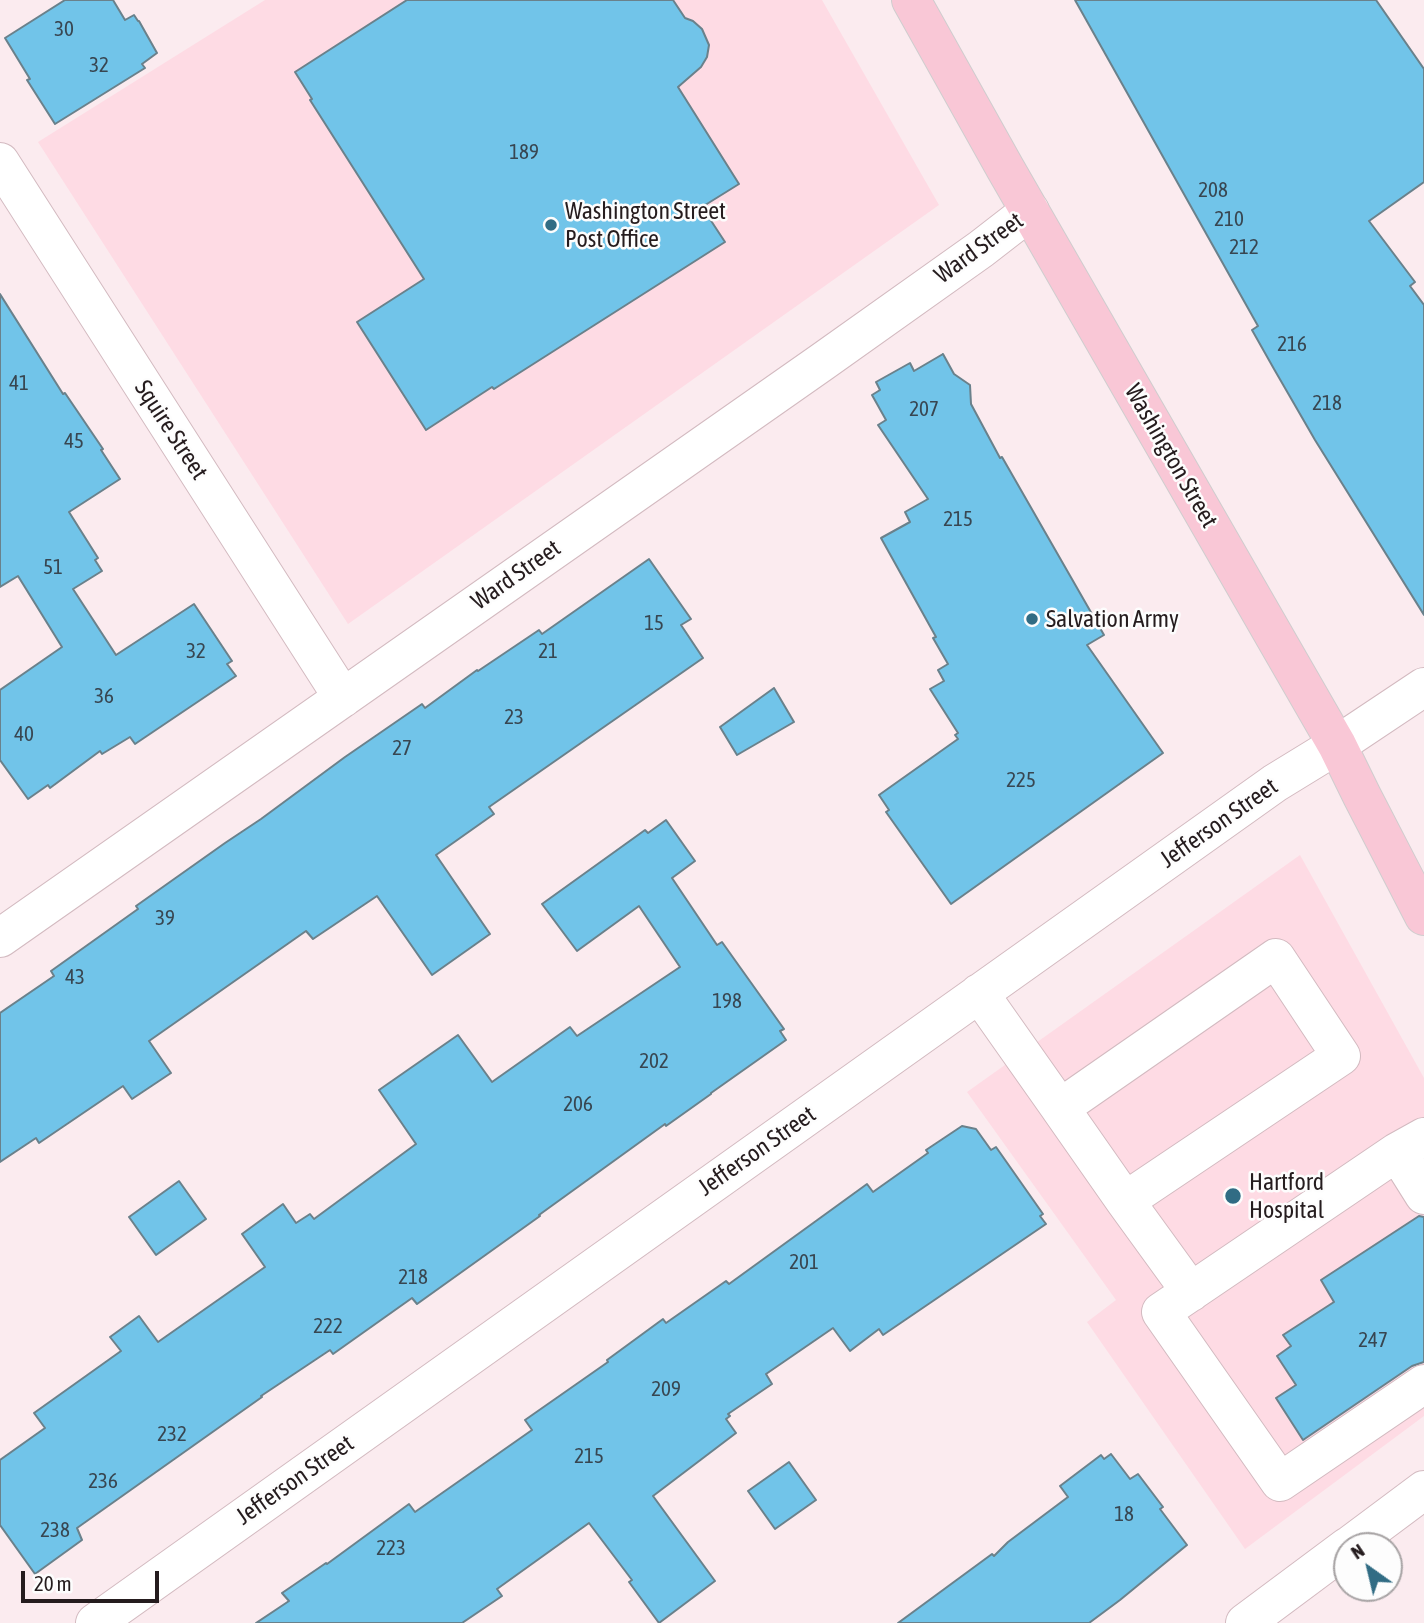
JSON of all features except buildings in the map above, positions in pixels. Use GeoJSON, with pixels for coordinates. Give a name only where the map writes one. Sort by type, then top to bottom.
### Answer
{"type":"FeatureCollection","features":[{"type":"Feature","properties":{"kind":"main road","name":"Washington Street"},"geometry":{"type":"LineString","coordinates":[[911,0],[1337,746],[1424,916]]}},
{"type":"Feature","properties":{"kind":"street","name":"Squire Street"},"geometry":{"type":"LineString","coordinates":[[1,165],[343,698]]}},
{"type":"Feature","properties":{"kind":"street","name":"Ward Street"},"geometry":{"type":"LineString","coordinates":[[0,938],[822,362],[1030,211]]}},
{"type":"Feature","properties":{"kind":"street","name":"Jefferson Street"},"geometry":{"type":"LineString","coordinates":[[95,1623],[1275,783],[1337,746],[1424,687]]}},
{"type":"Feature","properties":{"kind":"street"},"geometry":{"type":"LineString","coordinates":[[1060,1108],[1276,958],[1341,1056],[1125,1201]]}},
{"type":"Feature","properties":{"kind":"street"},"geometry":{"type":"LineString","coordinates":[[979,993],[1191,1292]]}},
{"type":"Feature","properties":{"kind":"street"},"geometry":{"type":"LineString","coordinates":[[1424,1195],[1411,1144],[1161,1312],[1280,1482],[1424,1384]]}},
{"type":"Feature","properties":{"kind":"street"},"geometry":{"type":"LineString","coordinates":[[1368,1532],[1424,1490]]}},
{"type":"Feature","properties":{"kind":"street"},"geometry":{"type":"LineString","coordinates":[[1245,1623],[1333,1558]]}},
{"type":"Feature","properties":{"kind":"shaded area"},"geometry":{"type":"Polygon","coordinates":[[[265,0],[822,0],[939,205],[348,624],[38,142],[265,0]]]}},
{"type":"Feature","properties":{"kind":"shaded area","name":"Hartford Hospital"},"geometry":{"type":"Polygon","coordinates":[[[1300,855],[1424,1078],[1424,1416],[1245,1549],[1087,1322],[1116,1300],[967,1092],[1300,855]]]}},
{"type":"Feature","properties":{"kind":"place","name":"Washington Street Post Office"},"geometry":{"type":"Point","coordinates":[551,225]}},
{"type":"Feature","properties":{"kind":"place","name":"Salvation Army"},"geometry":{"type":"Point","coordinates":[1032,619]}},
{"type":"Feature","properties":{"kind":"place","name":"Hartford Hospital"},"geometry":{"type":"Point","coordinates":[1233,1196]}}]}
